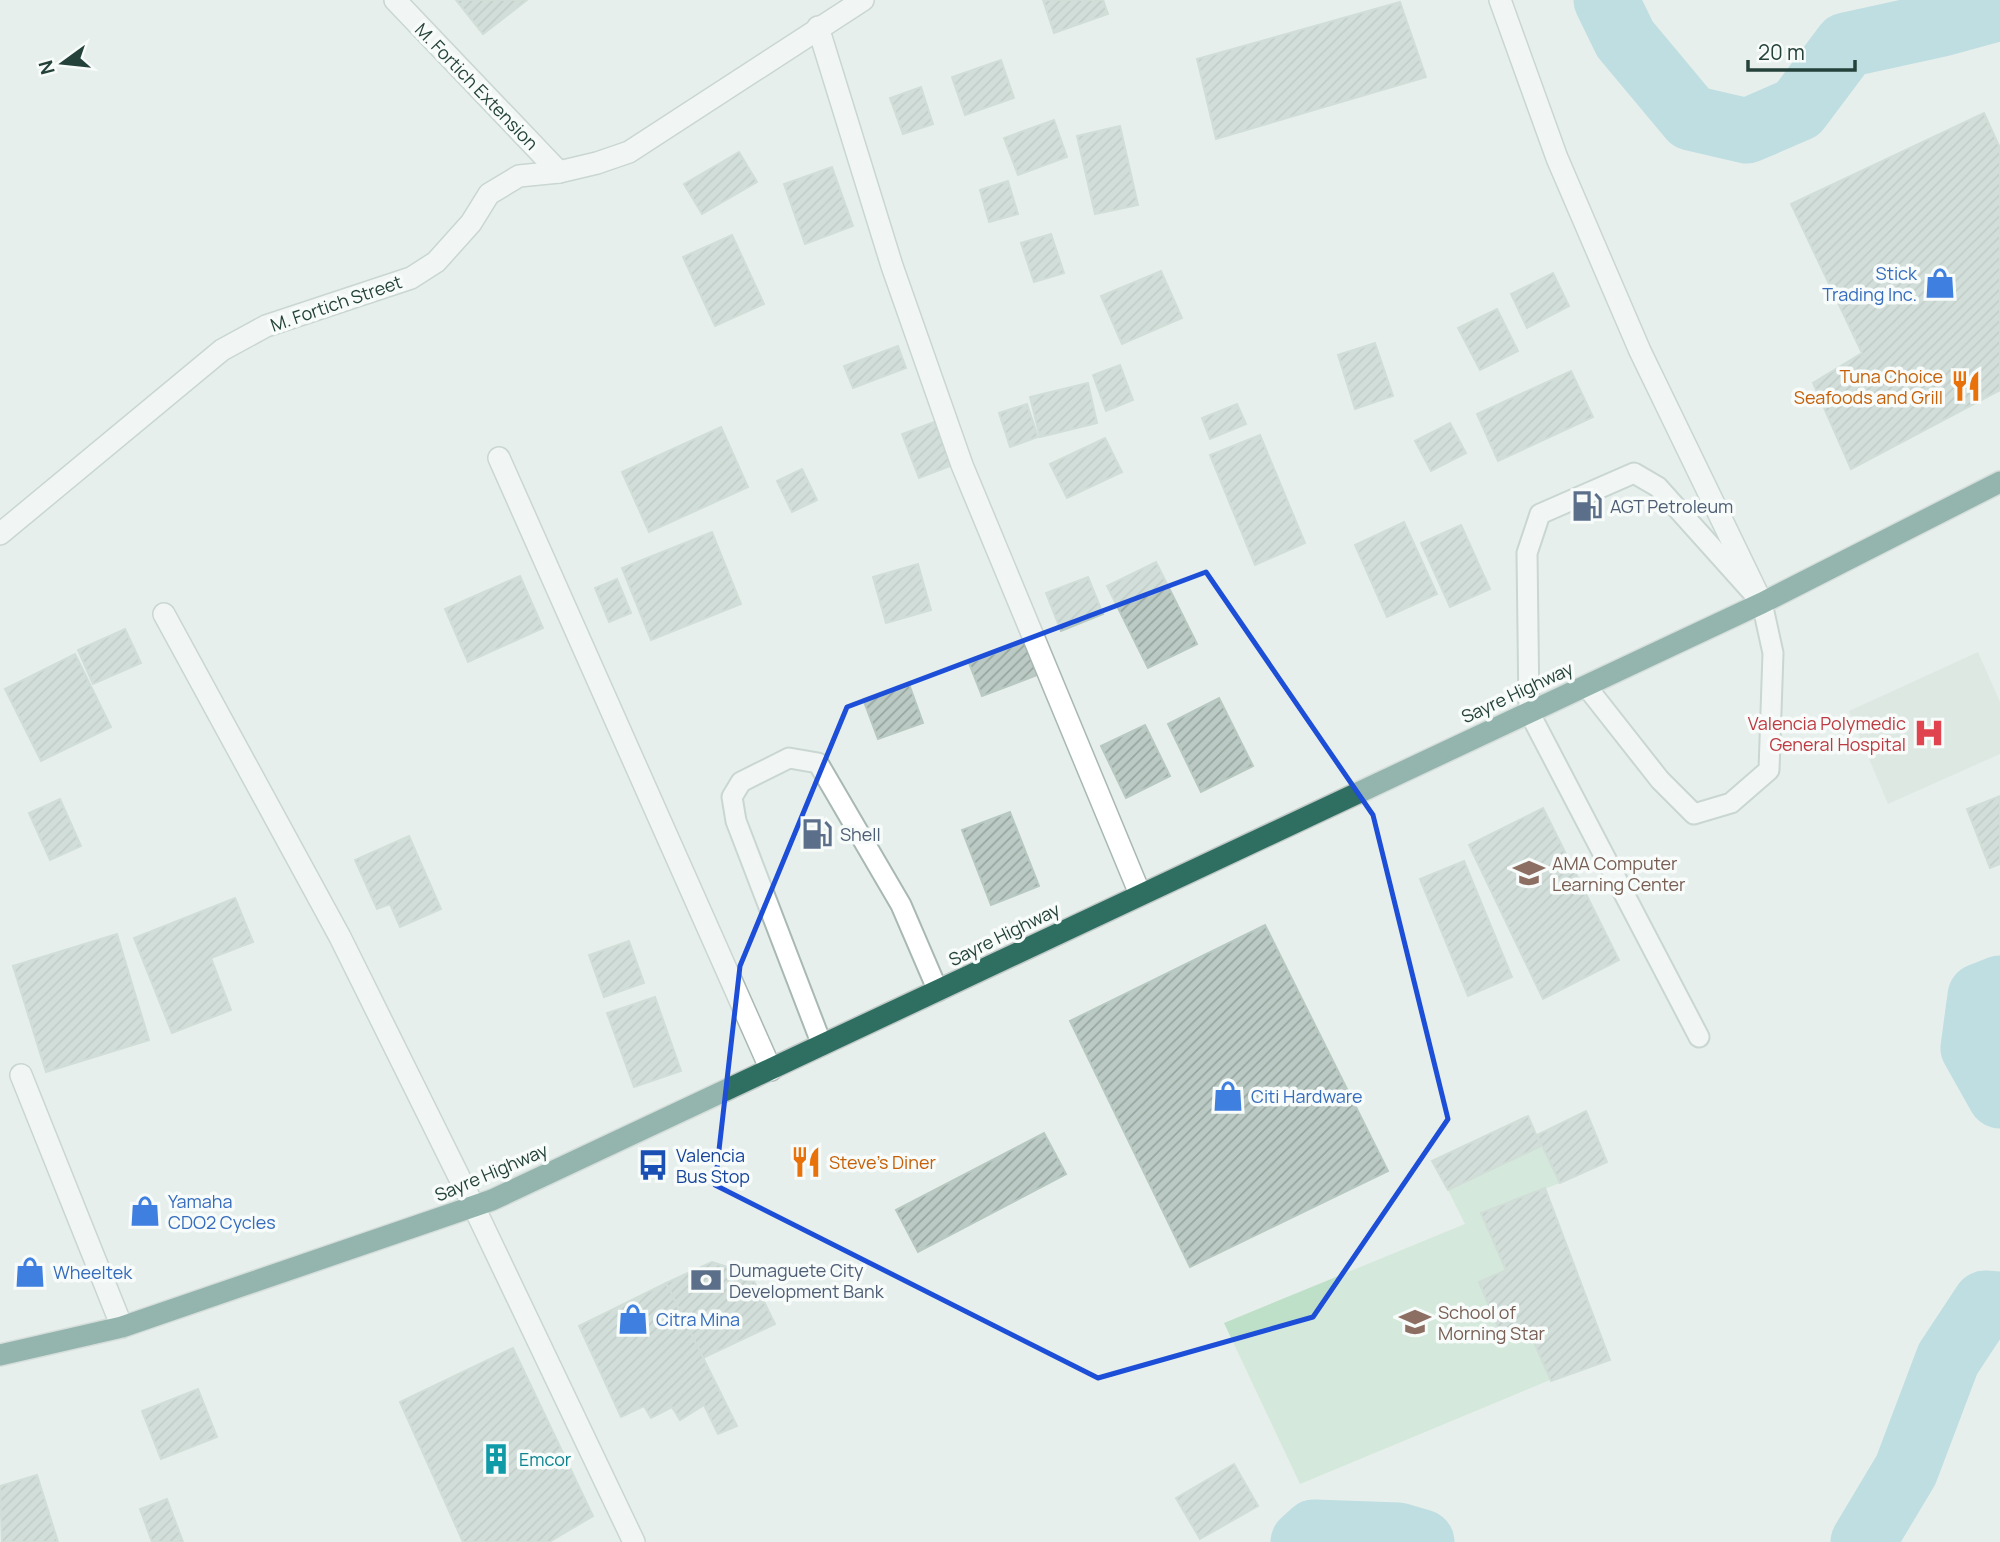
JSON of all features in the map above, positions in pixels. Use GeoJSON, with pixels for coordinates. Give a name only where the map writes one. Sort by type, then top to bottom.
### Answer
{"type":"FeatureCollection","features":[{"type":"Feature","properties":{"kind":"highway","name":"Sayre Highway"},"geometry":{"type":"LineString","coordinates":[[0,1355],[122,1327],[474,1207],[1762,603],[2000,482]]}},
{"type":"Feature","properties":{"kind":"street","name":"M. Fortich Extension"},"geometry":{"type":"LineString","coordinates":[[395,0],[559,172]]}},
{"type":"Feature","properties":{"kind":"street","name":"M. Fortich Street"},"geometry":{"type":"LineString","coordinates":[[0,534],[222,350],[267,326],[411,278],[436,262],[471,223],[489,194],[501,186],[519,176],[559,172],[629,152],[863,0]]}},
{"type":"Feature","properties":{"kind":"street"},"geometry":{"type":"LineString","coordinates":[[1500,0],[1557,158],[1634,338],[1762,603]]}},
{"type":"Feature","properties":{"kind":"street"},"geometry":{"type":"LineString","coordinates":[[818,27],[892,266],[962,465],[1140,894]]}},
{"type":"Feature","properties":{"kind":"street"},"geometry":{"type":"LineString","coordinates":[[499,458],[771,1070]]}},
{"type":"Feature","properties":{"kind":"street"},"geometry":{"type":"LineString","coordinates":[[164,614],[340,937],[474,1207],[634,1542]]}},
{"type":"Feature","properties":{"kind":"street"},"geometry":{"type":"LineString","coordinates":[[21,1075],[122,1327]]}},
{"type":"Feature","properties":{"kind":"lane"},"geometry":{"type":"LineString","coordinates":[[1586,685],[1660,780],[1694,814],[1731,803],[1769,770],[1773,653],[1762,603],[1658,487],[1634,473],[1540,514],[1527,553],[1529,712],[1699,1037]]}},
{"type":"Feature","properties":{"kind":"lane"},"geometry":{"type":"LineString","coordinates":[[822,1045],[736,821],[732,797],[741,782],[789,758],[818,763],[901,905],[938,991]]}},
{"type":"Feature","properties":{"kind":"highlighted area"},"geometry":{"type":"Polygon","coordinates":[[[1206,572],[1373,815],[1448,1119],[1313,1317],[1098,1378],[715,1185],[740,966],[847,707],[1206,572]]]}},
{"type":"Feature","properties":{"kind":"shaded area","name":"Valencia Polymedic General Hospital"},"geometry":{"type":"Polygon","coordinates":[[[1978,652],[2000,702],[2000,754],[1888,804],[1849,711],[1978,652]]]}},
{"type":"Feature","properties":{"kind":"green space"},"geometry":{"type":"Polygon","coordinates":[[[1541,1146],[1560,1183],[1481,1213],[1506,1270],[1480,1282],[1501,1333],[1526,1324],[1550,1380],[1300,1484],[1224,1323],[1465,1224],[1448,1190],[1541,1146]]]}},
{"type":"Feature","properties":{"kind":"building"},"geometry":{"type":"Polygon","coordinates":[[[456,0],[527,0],[483,34],[456,0]]]}},
{"type":"Feature","properties":{"kind":"building"},"geometry":{"type":"Polygon","coordinates":[[[1043,0],[1103,0],[1108,14],[1054,33],[1043,0]]]}},
{"type":"Feature","properties":{"kind":"building"},"geometry":{"type":"Polygon","coordinates":[[[1400,2],[1426,77],[1216,139],[1197,59],[1400,2]]]}},
{"type":"Feature","properties":{"kind":"building"},"geometry":{"type":"Polygon","coordinates":[[[1001,60],[1014,98],[965,115],[952,77],[1001,60]]]}},
{"type":"Feature","properties":{"kind":"building"},"geometry":{"type":"Polygon","coordinates":[[[921,87],[933,124],[903,134],[890,98],[921,87]]]}},
{"type":"Feature","properties":{"kind":"building"},"geometry":{"type":"Polygon","coordinates":[[[1984,113],[2000,148],[2000,390],[1851,469],[1813,383],[1862,353],[1791,204],[1984,113]]]}},
{"type":"Feature","properties":{"kind":"building"},"geometry":{"type":"Polygon","coordinates":[[[1054,120],[1067,157],[1018,175],[1004,138],[1054,120]]]}},
{"type":"Feature","properties":{"kind":"building"},"geometry":{"type":"Polygon","coordinates":[[[1120,126],[1138,205],[1095,214],[1077,136],[1120,126]]]}},
{"type":"Feature","properties":{"kind":"building"},"geometry":{"type":"Polygon","coordinates":[[[739,152],[757,182],[702,214],[684,184],[739,152]]]}},
{"type":"Feature","properties":{"kind":"building"},"geometry":{"type":"Polygon","coordinates":[[[832,167],[853,226],[805,244],[784,184],[832,167]]]}},
{"type":"Feature","properties":{"kind":"building"},"geometry":{"type":"Polygon","coordinates":[[[1008,181],[1018,214],[989,222],[980,190],[1008,181]]]}},
{"type":"Feature","properties":{"kind":"building"},"geometry":{"type":"Polygon","coordinates":[[[1051,234],[1064,273],[1034,282],[1021,243],[1051,234]]]}},
{"type":"Feature","properties":{"kind":"building"},"geometry":{"type":"Polygon","coordinates":[[[732,235],[764,304],[715,326],[683,257],[732,235]]]}},
{"type":"Feature","properties":{"kind":"building"},"geometry":{"type":"Polygon","coordinates":[[[1161,271],[1182,318],[1122,344],[1101,296],[1161,271]]]}},
{"type":"Feature","properties":{"kind":"building"},"geometry":{"type":"Polygon","coordinates":[[[1553,273],[1569,306],[1527,328],[1511,294],[1553,273]]]}},
{"type":"Feature","properties":{"kind":"building"},"geometry":{"type":"Polygon","coordinates":[[[1497,309],[1518,351],[1480,370],[1458,328],[1497,309]]]}},
{"type":"Feature","properties":{"kind":"building"},"geometry":{"type":"Polygon","coordinates":[[[1375,343],[1393,396],[1355,409],[1338,355],[1375,343]]]}},
{"type":"Feature","properties":{"kind":"building"},"geometry":{"type":"Polygon","coordinates":[[[898,346],[906,368],[853,388],[844,366],[898,346]]]}},
{"type":"Feature","properties":{"kind":"building"},"geometry":{"type":"Polygon","coordinates":[[[1120,365],[1133,400],[1106,411],[1093,375],[1120,365]]]}},
{"type":"Feature","properties":{"kind":"building"},"geometry":{"type":"Polygon","coordinates":[[[1571,371],[1593,417],[1498,461],[1477,414],[1571,371]]]}},
{"type":"Feature","properties":{"kind":"building"},"geometry":{"type":"Polygon","coordinates":[[[1088,383],[1097,423],[1040,437],[1030,397],[1088,383]]]}},
{"type":"Feature","properties":{"kind":"building"},"geometry":{"type":"Polygon","coordinates":[[[1027,404],[1038,437],[1010,447],[999,413],[1027,404]]]}},
{"type":"Feature","properties":{"kind":"building"},"geometry":{"type":"Polygon","coordinates":[[[1237,404],[1246,424],[1210,439],[1202,418],[1237,404]]]}},
{"type":"Feature","properties":{"kind":"building"},"geometry":{"type":"Polygon","coordinates":[[[942,419],[958,463],[919,478],[902,434],[942,419]]]}},
{"type":"Feature","properties":{"kind":"building"},"geometry":{"type":"Polygon","coordinates":[[[1450,423],[1466,453],[1431,471],[1415,441],[1450,423]]]}},
{"type":"Feature","properties":{"kind":"building"},"geometry":{"type":"Polygon","coordinates":[[[721,427],[748,487],[649,532],[622,472],[721,427]]]}},
{"type":"Feature","properties":{"kind":"building"},"geometry":{"type":"Polygon","coordinates":[[[1260,435],[1305,543],[1255,565],[1210,455],[1260,435]]]}},
{"type":"Feature","properties":{"kind":"building"},"geometry":{"type":"Polygon","coordinates":[[[1105,438],[1122,472],[1067,498],[1050,464],[1105,438]]]}},
{"type":"Feature","properties":{"kind":"building"},"geometry":{"type":"Polygon","coordinates":[[[802,469],[817,500],[792,512],[777,481],[802,469]]]}},
{"type":"Feature","properties":{"kind":"building"},"geometry":{"type":"Polygon","coordinates":[[[1404,522],[1437,594],[1387,617],[1355,545],[1404,522]]]}},
{"type":"Feature","properties":{"kind":"building"},"geometry":{"type":"Polygon","coordinates":[[[1461,525],[1490,589],[1450,607],[1421,543],[1461,525]]]}},
{"type":"Feature","properties":{"kind":"building"},"geometry":{"type":"Polygon","coordinates":[[[712,532],[741,604],[651,640],[622,568],[712,532]]]}},
{"type":"Feature","properties":{"kind":"building"},"geometry":{"type":"Polygon","coordinates":[[[1156,562],[1197,644],[1148,668],[1107,586],[1156,562]]]}},
{"type":"Feature","properties":{"kind":"building"},"geometry":{"type":"Polygon","coordinates":[[[918,564],[931,610],[886,623],[873,577],[918,564]]]}},
{"type":"Feature","properties":{"kind":"building"},"geometry":{"type":"Polygon","coordinates":[[[520,576],[543,628],[468,662],[445,609],[520,576]]]}},
{"type":"Feature","properties":{"kind":"building"},"geometry":{"type":"Polygon","coordinates":[[[1088,577],[1103,614],[1061,631],[1046,593],[1088,577]]]}},
{"type":"Feature","properties":{"kind":"building"},"geometry":{"type":"Polygon","coordinates":[[[617,579],[631,613],[609,622],[595,588],[617,579]]]}},
{"type":"Feature","properties":{"kind":"building"},"geometry":{"type":"Polygon","coordinates":[[[125,629],[141,663],[93,684],[78,650],[125,629]]]}},
{"type":"Feature","properties":{"kind":"building"},"geometry":{"type":"Polygon","coordinates":[[[1028,641],[1040,674],[982,696],[969,663],[1028,641]]]}},
{"type":"Feature","properties":{"kind":"building"},"geometry":{"type":"Polygon","coordinates":[[[75,654],[111,727],[41,761],[5,689],[75,654]]]}},
{"type":"Feature","properties":{"kind":"building"},"geometry":{"type":"Polygon","coordinates":[[[909,684],[923,723],[878,739],[863,699],[909,684]]]}},
{"type":"Feature","properties":{"kind":"building"},"geometry":{"type":"Polygon","coordinates":[[[1219,698],[1253,766],[1201,792],[1168,724],[1219,698]]]}},
{"type":"Feature","properties":{"kind":"building"},"geometry":{"type":"Polygon","coordinates":[[[1145,725],[1170,776],[1126,798],[1101,746],[1145,725]]]}},
{"type":"Feature","properties":{"kind":"building"},"geometry":{"type":"Polygon","coordinates":[[[2000,796],[2000,864],[1990,868],[1967,809],[2000,796]]]}},
{"type":"Feature","properties":{"kind":"building"},"geometry":{"type":"Polygon","coordinates":[[[60,799],[81,846],[50,860],[29,813],[60,799]]]}},
{"type":"Feature","properties":{"kind":"building"},"geometry":{"type":"Polygon","coordinates":[[[1543,808],[1619,960],[1543,999],[1469,845],[1543,808]]]}},
{"type":"Feature","properties":{"kind":"building"},"geometry":{"type":"Polygon","coordinates":[[[1010,812],[1039,886],[991,905],[962,830],[1010,812]]]}},
{"type":"Feature","properties":{"kind":"building"},"geometry":{"type":"Polygon","coordinates":[[[409,836],[441,909],[400,927],[390,904],[377,909],[355,860],[409,836]]]}},
{"type":"Feature","properties":{"kind":"building"},"geometry":{"type":"Polygon","coordinates":[[[1464,861],[1512,977],[1468,996],[1420,879],[1464,861]]]}},
{"type":"Feature","properties":{"kind":"building"},"geometry":{"type":"Polygon","coordinates":[[[235,898],[253,942],[211,958],[231,1010],[172,1033],[134,938],[235,898]]]}},
{"type":"Feature","properties":{"kind":"building","name":"Citi Hardware"},"geometry":{"type":"Polygon","coordinates":[[[1265,925],[1388,1171],[1190,1267],[1070,1021],[1265,925]]]}},
{"type":"Feature","properties":{"kind":"building"},"geometry":{"type":"Polygon","coordinates":[[[117,934],[149,1040],[46,1072],[13,966],[117,934]]]}},
{"type":"Feature","properties":{"kind":"building"},"geometry":{"type":"Polygon","coordinates":[[[629,941],[644,983],[604,997],[589,955],[629,941]]]}},
{"type":"Feature","properties":{"kind":"building"},"geometry":{"type":"Polygon","coordinates":[[[655,997],[681,1071],[634,1087],[607,1013],[655,997]]]}},
{"type":"Feature","properties":{"kind":"building"},"geometry":{"type":"Polygon","coordinates":[[[1586,1111],[1607,1162],[1560,1183],[1537,1135],[1586,1111]]]}},
{"type":"Feature","properties":{"kind":"building"},"geometry":{"type":"Polygon","coordinates":[[[1528,1116],[1541,1146],[1448,1190],[1432,1161],[1528,1116]]]}},
{"type":"Feature","properties":{"kind":"building"},"geometry":{"type":"Polygon","coordinates":[[[1044,1133],[1066,1174],[918,1252],[896,1210],[1044,1133]]]}},
{"type":"Feature","properties":{"kind":"building"},"geometry":{"type":"Polygon","coordinates":[[[1545,1188],[1610,1360],[1551,1381],[1526,1324],[1501,1334],[1479,1282],[1506,1270],[1481,1213],[1545,1188]]]}},
{"type":"Feature","properties":{"kind":"building"},"geometry":{"type":"Polygon","coordinates":[[[712,1262],[751,1275],[775,1324],[703,1358],[666,1283],[712,1262]]]}},
{"type":"Feature","properties":{"kind":"building"},"geometry":{"type":"Polygon","coordinates":[[[666,1283],[737,1426],[718,1434],[704,1405],[680,1420],[672,1407],[651,1418],[644,1406],[621,1417],[579,1326],[666,1283]]]}},
{"type":"Feature","properties":{"kind":"building","name":"Emcor"},"geometry":{"type":"Polygon","coordinates":[[[513,1348],[593,1516],[549,1542],[463,1542],[400,1402],[513,1348]]]}},
{"type":"Feature","properties":{"kind":"building"},"geometry":{"type":"Polygon","coordinates":[[[198,1389],[217,1437],[161,1459],[142,1411],[198,1389]]]}},
{"type":"Feature","properties":{"kind":"building"},"geometry":{"type":"Polygon","coordinates":[[[1234,1464],[1258,1506],[1200,1539],[1176,1498],[1234,1464]]]}},
{"type":"Feature","properties":{"kind":"building"},"geometry":{"type":"Polygon","coordinates":[[[37,1475],[58,1542],[2,1542],[0,1486],[37,1475]]]}},
{"type":"Feature","properties":{"kind":"building"},"geometry":{"type":"Polygon","coordinates":[[[167,1499],[183,1542],[152,1542],[140,1509],[167,1499]]]}},
{"type":"Feature","properties":{"kind":"waterway"},"geometry":{"type":"LineString","coordinates":[[1606,0],[1625,39],[1691,118],[1747,131],[1798,109],[1846,45],[2000,8]]}},
{"type":"Feature","properties":{"kind":"waterway"},"geometry":{"type":"LineString","coordinates":[[2000,988],[1980,996],[1973,1048],[2000,1096]]}},
{"type":"Feature","properties":{"kind":"waterway"},"geometry":{"type":"LineString","coordinates":[[1863,1542],[1906,1470],[1948,1359],[1985,1303],[2000,1304]]}},
{"type":"Feature","properties":{"kind":"waterway"},"geometry":{"type":"LineString","coordinates":[[1303,1542],[1314,1532],[1398,1535],[1422,1542]]}},
{"type":"Feature","properties":{"kind":"place","name":"Stick Trading Inc."},"geometry":{"type":"Point","coordinates":[1940,283]}},
{"type":"Feature","properties":{"kind":"place","name":"Tuna Choice Seafoods and Grill"},"geometry":{"type":"Point","coordinates":[1966,386]}},
{"type":"Feature","properties":{"kind":"place","name":"AGT Petroleum"},"geometry":{"type":"Point","coordinates":[1587,506]}},
{"type":"Feature","properties":{"kind":"place","name":"Valencia Polymedic General Hospital"},"geometry":{"type":"Point","coordinates":[1929,733]}},
{"type":"Feature","properties":{"kind":"place","name":"Shell"},"geometry":{"type":"Point","coordinates":[817,834]}},
{"type":"Feature","properties":{"kind":"place","name":"AMA Computer Learning Center"},"geometry":{"type":"Point","coordinates":[1529,873]}},
{"type":"Feature","properties":{"kind":"place","name":"Citi Hardware"},"geometry":{"type":"Point","coordinates":[1228,1096]}},
{"type":"Feature","properties":{"kind":"place","name":"Steve's Diner"},"geometry":{"type":"Point","coordinates":[806,1162]}},
{"type":"Feature","properties":{"kind":"place","name":"Valencia Bus Stop"},"geometry":{"type":"Point","coordinates":[653,1165]}},
{"type":"Feature","properties":{"kind":"place","name":"Yamaha CDO2 Cycles"},"geometry":{"type":"Point","coordinates":[145,1211]}},
{"type":"Feature","properties":{"kind":"place","name":"Wheeltek"},"geometry":{"type":"Point","coordinates":[30,1272]}},
{"type":"Feature","properties":{"kind":"place","name":"Dumaguete City Development Bank"},"geometry":{"type":"Point","coordinates":[706,1280]}},
{"type":"Feature","properties":{"kind":"place","name":"Citra Mina"},"geometry":{"type":"Point","coordinates":[633,1319]}},
{"type":"Feature","properties":{"kind":"place","name":"School of Morning Star"},"geometry":{"type":"Point","coordinates":[1415,1322]}},
{"type":"Feature","properties":{"kind":"place","name":"Emcor"},"geometry":{"type":"Point","coordinates":[496,1459]}}]}
